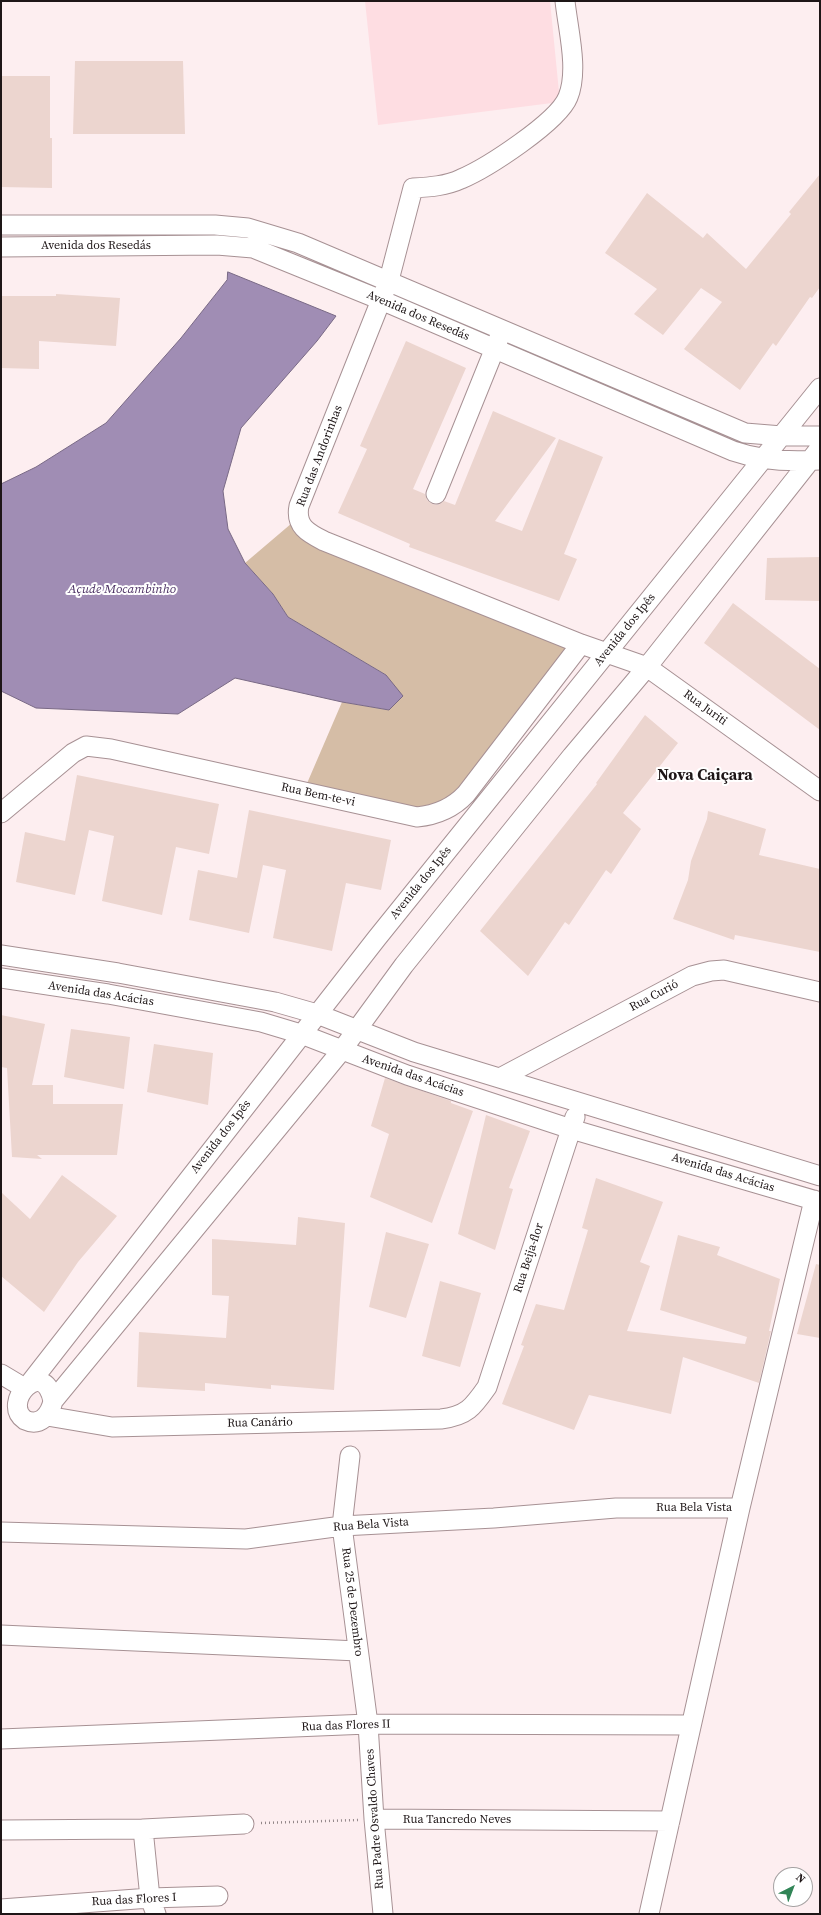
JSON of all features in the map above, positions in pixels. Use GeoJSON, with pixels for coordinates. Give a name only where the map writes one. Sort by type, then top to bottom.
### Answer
{"type":"FeatureCollection","features":[{"type":"Feature","properties":{"kind":"street","name":"Rua das Andorinhas"},"geometry":{"type":"LineString","coordinates":[[565,1],[573,70],[570,91],[562,108],[556,115],[509,152],[461,179],[438,186],[413,188],[389,280],[299,506],[298,516],[302,527],[306,532],[324,541],[581,644]]}},
{"type":"Feature","properties":{"kind":"street","name":"Avenida dos Resedás"},"geometry":{"type":"LineString","coordinates":[[1,225],[156,224],[216,225],[248,228],[298,243],[389,280],[745,433],[782,436],[820,436]]}},
{"type":"Feature","properties":{"kind":"street","name":"Avenida dos Resedás"},"geometry":{"type":"LineString","coordinates":[[1,247],[240,246],[267,253],[381,300],[733,451],[748,456],[764,457],[817,456]]}},
{"type":"Feature","properties":{"kind":"street"},"geometry":{"type":"LineString","coordinates":[[436,494],[502,329]]}},
{"type":"Feature","properties":{"kind":"street","name":"Avenida dos Ipês"},"geometry":{"type":"LineString","coordinates":[[50,1409],[42,1420],[30,1422],[19,1417],[13,1406],[13,1398],[26,1384],[301,1034],[542,731],[820,388]]}},
{"type":"Feature","properties":{"kind":"street"},"geometry":{"type":"LineString","coordinates":[[50,1409],[342,1050],[404,965],[567,762],[647,667],[817,456]]}},
{"type":"Feature","properties":{"kind":"street","name":"Rua Juriti"},"geometry":{"type":"LineString","coordinates":[[581,644],[647,667],[820,790]]}},
{"type":"Feature","properties":{"kind":"street","name":"Rua Bem-te-vi"},"geometry":{"type":"LineString","coordinates":[[1,813],[73,753],[86,746],[111,749],[417,817],[429,816],[450,807],[466,794],[581,644]]}},
{"type":"Feature","properties":{"kind":"street","name":"Avenida das Acácias"},"geometry":{"type":"LineString","coordinates":[[1,954],[275,1002],[317,1014],[414,1052],[820,1176]]}},
{"type":"Feature","properties":{"kind":"street","name":"Rua Curió"},"geometry":{"type":"LineString","coordinates":[[500,1078],[692,976],[711,971],[724,970],[741,972],[820,992]]}},
{"type":"Feature","properties":{"kind":"street","name":"Avenida das Acácias"},"geometry":{"type":"LineString","coordinates":[[1,978],[108,994],[261,1022],[301,1034],[407,1075],[571,1129],[817,1201]]}},
{"type":"Feature","properties":{"kind":"street","name":"Rua Beija-flor"},"geometry":{"type":"LineString","coordinates":[[471,1408],[488,1387],[579,1103]]}},
{"type":"Feature","properties":{"kind":"street"},"geometry":{"type":"LineString","coordinates":[[649,1914],[690,1725],[740,1508],[817,1201]]}},
{"type":"Feature","properties":{"kind":"street"},"geometry":{"type":"LineString","coordinates":[[1,1374],[26,1384],[37,1383],[48,1389],[50,1409]]}},
{"type":"Feature","properties":{"kind":"street","name":"Rua Canário"},"geometry":{"type":"LineString","coordinates":[[50,1409],[112,1427],[441,1419],[456,1417],[471,1408]]}},
{"type":"Feature","properties":{"kind":"street","name":"Rua 25 de Dezembro"},"geometry":{"type":"LineString","coordinates":[[350,1456],[342,1526],[368,1724]]}},
{"type":"Feature","properties":{"kind":"street","name":"Rua Bela Vista"},"geometry":{"type":"LineString","coordinates":[[1,1532],[246,1539],[342,1526],[494,1518],[616,1508],[740,1508]]}},
{"type":"Feature","properties":{"kind":"street"},"geometry":{"type":"LineString","coordinates":[[1,1635],[358,1651]]}},
{"type":"Feature","properties":{"kind":"street","name":"Rua das Flores II"},"geometry":{"type":"LineString","coordinates":[[1,1739],[368,1724],[690,1725]]}},
{"type":"Feature","properties":{"kind":"street","name":"Rua Padre Osvaldo Chaves"},"geometry":{"type":"LineString","coordinates":[[368,1724],[374,1819],[383,1914]]}},
{"type":"Feature","properties":{"kind":"street","name":"Rua Tancredo Neves"},"geometry":{"type":"LineString","coordinates":[[374,1819],[670,1821]]}},
{"type":"Feature","properties":{"kind":"street"},"geometry":{"type":"LineString","coordinates":[[1,1830],[143,1828],[244,1824]]}},
{"type":"Feature","properties":{"kind":"street"},"geometry":{"type":"LineString","coordinates":[[143,1828],[153,1906]]}},
{"type":"Feature","properties":{"kind":"street","name":"Rua das Flores I"},"geometry":{"type":"LineString","coordinates":[[1,1909],[153,1906],[218,1896]]}},
{"type":"Feature","properties":{"kind":"path"},"geometry":{"type":"LineString","coordinates":[[244,1824],[374,1819]]}},
{"type":"Feature","properties":{"kind":"shaded area"},"geometry":{"type":"Polygon","coordinates":[[[365,1],[550,1],[560,102],[378,125],[365,1]]]}},
{"type":"Feature","properties":{"kind":"shaded area"},"geometry":{"type":"Polygon","coordinates":[[[292,523],[580,645],[464,791],[417,812],[305,788],[342,702],[389,710],[386,675],[288,617],[273,594],[245,563],[292,523]]]}},
{"type":"Feature","properties":{"kind":"water","name":"Açude Mocambinho"},"geometry":{"type":"Polygon","coordinates":[[[228,272],[336,316],[317,341],[241,428],[223,491],[228,529],[245,563],[273,594],[288,617],[386,675],[403,696],[389,710],[342,702],[235,678],[178,714],[36,708],[1,691],[1,484],[36,467],[106,423],[181,338],[227,280],[228,272]]]}},
{"type":"Feature","properties":{"kind":"building"},"geometry":{"type":"Polygon","coordinates":[[[75,61],[183,61],[185,134],[73,134],[75,61]]]}},
{"type":"Feature","properties":{"kind":"building"},"geometry":{"type":"Polygon","coordinates":[[[1,76],[50,76],[52,188],[1,187],[1,76]]]}},
{"type":"Feature","properties":{"kind":"building"},"geometry":{"type":"Polygon","coordinates":[[[820,174],[820,287],[812,298],[810,297],[776,346],[773,343],[740,390],[684,349],[722,302],[701,288],[663,335],[634,314],[657,289],[605,253],[647,193],[703,238],[707,233],[746,269],[791,214],[789,212],[820,174]]]}},
{"type":"Feature","properties":{"kind":"building"},"geometry":{"type":"Polygon","coordinates":[[[56,294],[120,298],[116,346],[39,341],[39,369],[1,368],[1,296],[56,296],[56,294]]]}},
{"type":"Feature","properties":{"kind":"building"},"geometry":{"type":"Polygon","coordinates":[[[406,341],[466,368],[413,489],[425,494],[427,500],[432,504],[438,505],[444,501],[455,505],[493,411],[556,438],[495,521],[522,531],[559,439],[603,457],[564,554],[577,559],[559,601],[409,547],[410,544],[338,513],[367,449],[360,446],[406,341]]]}},
{"type":"Feature","properties":{"kind":"building"},"geometry":{"type":"Polygon","coordinates":[[[820,557],[820,601],[765,600],[767,558],[820,557]]]}},
{"type":"Feature","properties":{"kind":"building"},"geometry":{"type":"Polygon","coordinates":[[[733,603],[820,669],[820,730],[704,643],[733,603]]]}},
{"type":"Feature","properties":{"kind":"building"},"geometry":{"type":"Polygon","coordinates":[[[645,715],[678,743],[623,813],[641,829],[611,874],[606,870],[569,925],[565,922],[528,976],[480,931],[597,784],[596,783],[645,715]]]}},
{"type":"Feature","properties":{"kind":"building"},"geometry":{"type":"Polygon","coordinates":[[[77,775],[219,804],[209,854],[176,847],[162,915],[102,901],[114,836],[89,830],[75,895],[16,882],[25,832],[65,841],[77,775]]]}},
{"type":"Feature","properties":{"kind":"building"},"geometry":{"type":"Polygon","coordinates":[[[249,810],[391,840],[381,890],[346,883],[332,951],[273,938],[286,870],[263,865],[249,933],[189,920],[198,870],[237,878],[249,810]]]}},
{"type":"Feature","properties":{"kind":"building"},"geometry":{"type":"Polygon","coordinates":[[[708,811],[766,829],[759,855],[820,869],[820,952],[735,935],[734,940],[673,919],[688,880],[691,861],[707,819],[708,811]]]}},
{"type":"Feature","properties":{"kind":"building"},"geometry":{"type":"Polygon","coordinates":[[[1,1015],[45,1024],[32,1085],[53,1085],[53,1104],[123,1104],[117,1155],[37,1155],[42,1159],[12,1157],[7,1068],[1,1067],[1,1015]]]}},
{"type":"Feature","properties":{"kind":"building"},"geometry":{"type":"Polygon","coordinates":[[[71,1029],[130,1037],[124,1089],[64,1077],[71,1029]]]}},
{"type":"Feature","properties":{"kind":"building"},"geometry":{"type":"Polygon","coordinates":[[[154,1044],[213,1053],[208,1105],[147,1092],[154,1044]]]}},
{"type":"Feature","properties":{"kind":"building"},"geometry":{"type":"Polygon","coordinates":[[[385,1078],[451,1101],[451,1103],[473,1111],[432,1223],[370,1197],[389,1134],[371,1126],[385,1078]]]}},
{"type":"Feature","properties":{"kind":"building"},"geometry":{"type":"Polygon","coordinates":[[[486,1115],[530,1131],[509,1188],[513,1189],[495,1250],[458,1234],[486,1115]]]}},
{"type":"Feature","properties":{"kind":"building"},"geometry":{"type":"Polygon","coordinates":[[[62,1175],[117,1216],[78,1262],[44,1312],[1,1276],[1,1192],[30,1219],[62,1175]]]}},
{"type":"Feature","properties":{"kind":"building"},"geometry":{"type":"Polygon","coordinates":[[[596,1178],[663,1202],[640,1262],[650,1266],[627,1331],[745,1344],[747,1337],[660,1310],[678,1235],[720,1247],[717,1255],[780,1279],[769,1331],[771,1331],[759,1383],[683,1357],[671,1414],[589,1395],[574,1430],[502,1404],[524,1346],[521,1345],[536,1304],[564,1310],[588,1230],[582,1228],[596,1178]]]}},
{"type":"Feature","properties":{"kind":"building"},"geometry":{"type":"Polygon","coordinates":[[[298,1217],[345,1223],[334,1390],[271,1385],[271,1389],[205,1383],[205,1391],[137,1387],[139,1332],[226,1338],[229,1296],[212,1295],[212,1239],[296,1245],[298,1217]]]}},
{"type":"Feature","properties":{"kind":"building"},"geometry":{"type":"Polygon","coordinates":[[[386,1232],[429,1244],[406,1318],[369,1307],[386,1232]]]}},
{"type":"Feature","properties":{"kind":"building"},"geometry":{"type":"Polygon","coordinates":[[[816,1264],[820,1265],[820,1338],[797,1334],[816,1264]]]}},
{"type":"Feature","properties":{"kind":"building"},"geometry":{"type":"Polygon","coordinates":[[[440,1281],[481,1293],[460,1367],[422,1356],[440,1281]]]}},
{"type":"Feature","properties":{"kind":"district","name":"Nova Caiçara"},"geometry":{"type":"Point","coordinates":[705,776]}}]}
